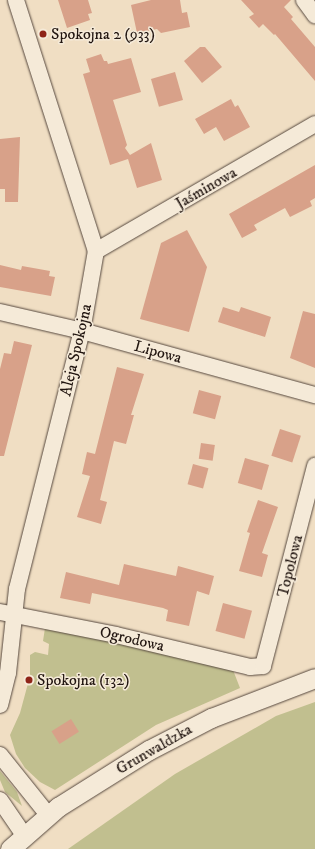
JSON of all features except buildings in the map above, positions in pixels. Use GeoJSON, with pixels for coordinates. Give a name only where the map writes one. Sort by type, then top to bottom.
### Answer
{"type":"FeatureCollection","features":[{"type":"Feature","properties":{"kind":"street","name":"Aleja Spokojna"},"geometry":{"type":"LineString","coordinates":[[0,705],[8,673],[7,613],[17,589],[82,331],[96,251],[16,0]]}},
{"type":"Feature","properties":{"kind":"street"},"geometry":{"type":"LineString","coordinates":[[304,0],[315,15]]}},
{"type":"Feature","properties":{"kind":"street","name":"Jaśminowa"},"geometry":{"type":"LineString","coordinates":[[96,251],[315,124]]}},
{"type":"Feature","properties":{"kind":"street","name":"Lipowa"},"geometry":{"type":"LineString","coordinates":[[0,312],[82,331],[315,395]]}},
{"type":"Feature","properties":{"kind":"street","name":"Topolowa"},"geometry":{"type":"LineString","coordinates":[[263,666],[315,466]]}},
{"type":"Feature","properties":{"kind":"street","name":"Ogrodowa"},"geometry":{"type":"LineString","coordinates":[[7,613],[116,635],[250,667],[263,666]]}},
{"type":"Feature","properties":{"kind":"street","name":"Grunwaldzka"},"geometry":{"type":"LineString","coordinates":[[10,849],[48,815],[149,750],[193,727],[315,678]]}},
{"type":"Feature","properties":{"kind":"street"},"geometry":{"type":"LineString","coordinates":[[0,755],[48,815]]}},
{"type":"Feature","properties":{"kind":"street"},"geometry":{"type":"LineString","coordinates":[[0,800],[24,835]]}},
{"type":"Feature","properties":{"kind":"shaded area"},"geometry":{"type":"Polygon","coordinates":[[[45,628],[185,657],[233,670],[240,688],[156,725],[55,790],[40,782],[25,768],[16,754],[10,735],[20,713],[30,676],[30,655],[35,652],[48,655],[49,644],[43,641],[45,628]]]}},
{"type":"Feature","properties":{"kind":"shaded area"},"geometry":{"type":"Polygon","coordinates":[[[315,702],[315,849],[68,849],[175,774],[276,716],[315,702]]]}},
{"type":"Feature","properties":{"kind":"shaded area"},"geometry":{"type":"Polygon","coordinates":[[[0,771],[17,792],[22,806],[5,792],[0,780],[0,771]]]}},
{"type":"Feature","properties":{"kind":"place","name":"Spokojna 2 (933)"},"geometry":{"type":"Point","coordinates":[43,34]}},
{"type":"Feature","properties":{"kind":"place","name":"Spokojna (132)"},"geometry":{"type":"Point","coordinates":[29,680]}}]}
